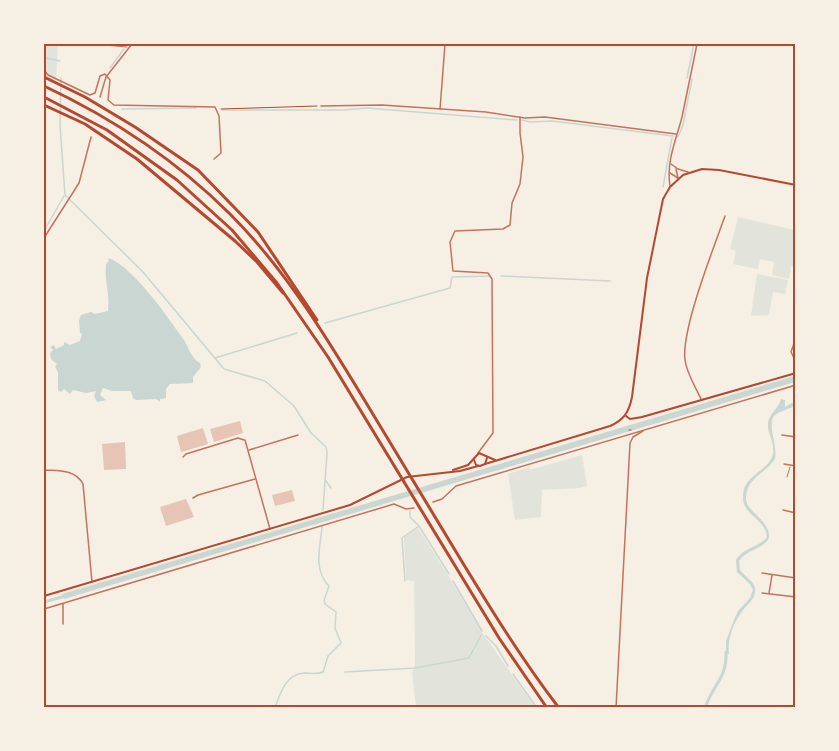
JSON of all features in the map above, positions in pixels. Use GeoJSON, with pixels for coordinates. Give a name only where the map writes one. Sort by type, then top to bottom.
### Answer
{"type":"FeatureCollection","features":[{"type":"Feature","properties":{"kind":"highway"},"geometry":{"type":"LineString","coordinates":[[44,77],[65,85],[182,157],[206,177],[270,246],[514,645],[559,708]]}},
{"type":"Feature","properties":{"kind":"highway"},"geometry":{"type":"LineString","coordinates":[[44,86],[71,99],[144,142],[182,170],[230,214],[282,274],[330,343]]}},
{"type":"Feature","properties":{"kind":"highway"},"geometry":{"type":"LineString","coordinates":[[44,97],[70,109],[138,150],[198,198],[254,255],[294,307],[328,357],[499,638],[547,708]]}},
{"type":"Feature","properties":{"kind":"highway"},"geometry":{"type":"LineString","coordinates":[[44,105],[69,115],[137,159],[214,222],[256,262],[294,307]]}},
{"type":"Feature","properties":{"kind":"main road"},"geometry":{"type":"LineString","coordinates":[[447,471],[460,471],[499,461],[610,426],[620,422],[626,416],[632,398],[650,266],[663,199],[678,178],[702,169],[719,170],[795,185]]}},
{"type":"Feature","properties":{"kind":"main road"},"geometry":{"type":"LineString","coordinates":[[626,416],[630,419],[637,418],[795,373]]}},
{"type":"Feature","properties":{"kind":"main road"},"geometry":{"type":"LineString","coordinates":[[44,596],[350,505],[407,477],[464,467],[474,460],[477,454],[499,461]]}},
{"type":"Feature","properties":{"kind":"main road"},"geometry":{"type":"LineString","coordinates":[[485,456],[485,464]]}},
{"type":"Feature","properties":{"kind":"main road"},"geometry":{"type":"LineString","coordinates":[[474,460],[478,466]]}},
{"type":"Feature","properties":{"kind":"street"},"geometry":{"type":"LineString","coordinates":[[100,97],[107,75],[132,44]]}},
{"type":"Feature","properties":{"kind":"street"},"geometry":{"type":"LineString","coordinates":[[440,110],[445,44]]}},
{"type":"Feature","properties":{"kind":"street"},"geometry":{"type":"LineString","coordinates":[[670,187],[669,172],[676,134],[697,44]]}},
{"type":"Feature","properties":{"kind":"street"},"geometry":{"type":"LineString","coordinates":[[785,44],[794,44]]}},
{"type":"Feature","properties":{"kind":"street"},"geometry":{"type":"LineString","coordinates":[[44,70],[54,80]]}},
{"type":"Feature","properties":{"kind":"street"},"geometry":{"type":"LineString","coordinates":[[65,85],[91,95],[95,93],[100,76],[107,75]]}},
{"type":"Feature","properties":{"kind":"street"},"geometry":{"type":"LineString","coordinates":[[107,75],[110,82],[107,98],[112,105],[201,105],[217,108],[221,153],[214,159]]}},
{"type":"Feature","properties":{"kind":"street"},"geometry":{"type":"LineString","coordinates":[[321,106],[373,104],[486,112],[520,117],[545,117],[676,134]]}},
{"type":"Feature","properties":{"kind":"street"},"geometry":{"type":"LineString","coordinates":[[477,454],[492,437],[494,422],[492,279],[488,273],[453,271],[450,242],[455,231],[503,229],[510,225],[512,203],[520,184],[523,157],[520,117]]}},
{"type":"Feature","properties":{"kind":"street"},"geometry":{"type":"LineString","coordinates":[[44,238],[81,177],[91,137]]}},
{"type":"Feature","properties":{"kind":"street"},"geometry":{"type":"LineString","coordinates":[[671,164],[678,178]]}},
{"type":"Feature","properties":{"kind":"street"},"geometry":{"type":"LineString","coordinates":[[675,168],[689,172]]}},
{"type":"Feature","properties":{"kind":"street"},"geometry":{"type":"LineString","coordinates":[[669,172],[678,178]]}},
{"type":"Feature","properties":{"kind":"street"},"geometry":{"type":"LineString","coordinates":[[701,399],[688,373],[685,349],[699,292],[725,216]]}},
{"type":"Feature","properties":{"kind":"street"},"geometry":{"type":"LineString","coordinates":[[795,338],[791,350],[795,362]]}},
{"type":"Feature","properties":{"kind":"street"},"geometry":{"type":"LineString","coordinates":[[433,502],[442,499],[456,486],[795,385]]}},
{"type":"Feature","properties":{"kind":"street"},"geometry":{"type":"LineString","coordinates":[[616,708],[630,443],[633,437],[645,429]]}},
{"type":"Feature","properties":{"kind":"street"},"geometry":{"type":"LineString","coordinates":[[248,451],[298,435]]}},
{"type":"Feature","properties":{"kind":"street"},"geometry":{"type":"LineString","coordinates":[[782,435],[795,437]]}},
{"type":"Feature","properties":{"kind":"street"},"geometry":{"type":"LineString","coordinates":[[183,457],[186,454],[238,438],[245,440],[270,529]]}},
{"type":"Feature","properties":{"kind":"street"},"geometry":{"type":"LineString","coordinates":[[485,444],[485,456]]}},
{"type":"Feature","properties":{"kind":"street"},"geometry":{"type":"LineString","coordinates":[[784,464],[795,466]]}},
{"type":"Feature","properties":{"kind":"street"},"geometry":{"type":"LineString","coordinates":[[44,470],[72,473],[83,484],[92,582]]}},
{"type":"Feature","properties":{"kind":"street"},"geometry":{"type":"LineString","coordinates":[[193,498],[256,478]]}},
{"type":"Feature","properties":{"kind":"street"},"geometry":{"type":"LineString","coordinates":[[44,609],[394,504],[406,509],[414,508]]}},
{"type":"Feature","properties":{"kind":"street"},"geometry":{"type":"LineString","coordinates":[[783,510],[795,513]]}},
{"type":"Feature","properties":{"kind":"street"},"geometry":{"type":"LineString","coordinates":[[762,573],[795,578]]}},
{"type":"Feature","properties":{"kind":"street"},"geometry":{"type":"LineString","coordinates":[[769,594],[772,574]]}},
{"type":"Feature","properties":{"kind":"street"},"geometry":{"type":"LineString","coordinates":[[762,593],[795,597]]}},
{"type":"Feature","properties":{"kind":"street"},"geometry":{"type":"LineString","coordinates":[[63,603],[63,624]]}},
{"type":"Feature","properties":{"kind":"lane"},"geometry":{"type":"LineString","coordinates":[[93,44],[128,48]]}},
{"type":"Feature","properties":{"kind":"lane"},"geometry":{"type":"LineString","coordinates":[[787,477],[790,465]]}},
{"type":"Feature","properties":{"kind":"path"},"geometry":{"type":"LineString","coordinates":[[217,108],[321,106]]}},
{"type":"Feature","properties":{"kind":"shaded area"},"geometry":{"type":"Polygon","coordinates":[[[44,44],[58,44],[56,83],[44,76],[44,44]]]}},
{"type":"Feature","properties":{"kind":"shaded area"},"geometry":{"type":"Polygon","coordinates":[[[738,217],[795,230],[794,267],[791,266],[789,279],[772,275],[774,262],[760,259],[758,269],[733,264],[736,251],[730,249],[738,217]]]}},
{"type":"Feature","properties":{"kind":"shaded area"},"geometry":{"type":"Polygon","coordinates":[[[108,258],[128,271],[150,294],[200,363],[201,367],[193,377],[193,383],[170,384],[166,389],[166,398],[160,399],[160,402],[156,399],[136,400],[131,391],[112,391],[103,388],[100,395],[106,400],[97,402],[94,396],[96,391],[86,393],[73,390],[70,394],[64,389],[61,392],[58,390],[58,372],[55,367],[57,364],[51,359],[50,353],[53,350],[50,347],[54,345],[56,349],[64,345],[64,342],[70,345],[80,341],[81,315],[108,311],[106,264],[109,261],[108,258]]]}},
{"type":"Feature","properties":{"kind":"shaded area"},"geometry":{"type":"Polygon","coordinates":[[[757,274],[788,280],[785,294],[773,292],[769,315],[751,316],[757,274]]]}},
{"type":"Feature","properties":{"kind":"shaded area"},"geometry":{"type":"Polygon","coordinates":[[[795,376],[795,382],[64,599],[62,594],[795,376]]]}},
{"type":"Feature","properties":{"kind":"shaded area"},"geometry":{"type":"Polygon","coordinates":[[[781,399],[785,400],[785,407],[795,401],[795,405],[774,416],[772,424],[775,459],[753,480],[746,497],[749,507],[766,525],[769,538],[739,561],[740,570],[753,583],[755,592],[753,599],[735,622],[731,632],[729,654],[726,654],[726,641],[734,620],[753,590],[737,572],[736,560],[743,552],[764,541],[767,537],[763,526],[744,505],[744,491],[749,480],[771,459],[773,446],[768,423],[781,399]]]}},
{"type":"Feature","properties":{"kind":"shaded area"},"geometry":{"type":"Polygon","coordinates":[[[582,455],[587,486],[542,490],[541,517],[515,520],[508,474],[582,455]]]}},
{"type":"Feature","properties":{"kind":"shaded area"},"geometry":{"type":"Polygon","coordinates":[[[418,528],[481,631],[535,707],[416,707],[412,672],[415,666],[414,581],[406,580],[404,537],[418,528]]]}},
{"type":"Feature","properties":{"kind":"building"},"geometry":{"type":"Polygon","coordinates":[[[240,421],[243,433],[214,442],[210,429],[240,421]]]}},
{"type":"Feature","properties":{"kind":"building"},"geometry":{"type":"Polygon","coordinates":[[[203,428],[208,444],[181,452],[177,436],[203,428]]]}},
{"type":"Feature","properties":{"kind":"building"},"geometry":{"type":"Polygon","coordinates":[[[125,442],[126,469],[104,470],[102,444],[125,442]]]}},
{"type":"Feature","properties":{"kind":"building"},"geometry":{"type":"Polygon","coordinates":[[[292,490],[295,501],[275,506],[272,495],[292,490]]]}},
{"type":"Feature","properties":{"kind":"building"},"geometry":{"type":"Polygon","coordinates":[[[186,499],[194,517],[166,526],[160,507],[186,499]]]}},
{"type":"Feature","properties":{"kind":"waterway"},"geometry":{"type":"LineString","coordinates":[[687,78],[694,44]]}},
{"type":"Feature","properties":{"kind":"waterway"},"geometry":{"type":"LineString","coordinates":[[110,68],[124,49]]}},
{"type":"Feature","properties":{"kind":"waterway"},"geometry":{"type":"LineString","coordinates":[[44,56],[60,61]]}},
{"type":"Feature","properties":{"kind":"waterway"},"geometry":{"type":"LineString","coordinates":[[61,78],[60,125],[65,195],[143,272],[224,369],[265,381],[294,406],[311,433],[326,447],[323,510]]}},
{"type":"Feature","properties":{"kind":"waterway"},"geometry":{"type":"LineString","coordinates":[[678,137],[683,125],[692,79]]}},
{"type":"Feature","properties":{"kind":"waterway"},"geometry":{"type":"LineString","coordinates":[[122,109],[196,108]]}},
{"type":"Feature","properties":{"kind":"waterway"},"geometry":{"type":"LineString","coordinates":[[222,110],[367,108],[517,120]]}},
{"type":"Feature","properties":{"kind":"waterway"},"geometry":{"type":"LineString","coordinates":[[522,120],[552,121],[673,136]]}},
{"type":"Feature","properties":{"kind":"waterway"},"geometry":{"type":"LineString","coordinates":[[663,187],[672,138]]}},
{"type":"Feature","properties":{"kind":"waterway"},"geometry":{"type":"LineString","coordinates":[[44,231],[64,196]]}},
{"type":"Feature","properties":{"kind":"waterway"},"geometry":{"type":"LineString","coordinates":[[325,323],[450,288],[452,277],[489,276]]}},
{"type":"Feature","properties":{"kind":"waterway"},"geometry":{"type":"LineString","coordinates":[[501,276],[610,281]]}},
{"type":"Feature","properties":{"kind":"waterway"},"geometry":{"type":"LineString","coordinates":[[215,358],[297,333]]}},
{"type":"Feature","properties":{"kind":"waterway"},"geometry":{"type":"LineString","coordinates":[[326,481],[331,488]]}},
{"type":"Feature","properties":{"kind":"waterway"},"geometry":{"type":"LineString","coordinates":[[410,511],[410,517],[419,526],[449,574]]}},
{"type":"Feature","properties":{"kind":"waterway"},"geometry":{"type":"LineString","coordinates":[[405,581],[402,538],[419,526]]}},
{"type":"Feature","properties":{"kind":"waterway"},"geometry":{"type":"LineString","coordinates":[[275,708],[288,681],[298,674],[323,672],[328,656],[341,643],[335,628],[336,612],[325,604],[324,600],[329,586],[319,566],[322,527]]}},
{"type":"Feature","properties":{"kind":"waterway"},"geometry":{"type":"LineString","coordinates":[[453,581],[482,631]]}},
{"type":"Feature","properties":{"kind":"waterway"},"geometry":{"type":"LineString","coordinates":[[44,602],[65,596]]}},
{"type":"Feature","properties":{"kind":"waterway"},"geometry":{"type":"LineString","coordinates":[[345,672],[415,668],[469,658],[481,635]]}},
{"type":"Feature","properties":{"kind":"waterway"},"geometry":{"type":"LineString","coordinates":[[486,636],[496,646],[508,666]]}},
{"type":"Feature","properties":{"kind":"waterway"},"geometry":{"type":"LineString","coordinates":[[705,708],[722,675],[726,652]]}},
{"type":"Feature","properties":{"kind":"waterway"},"geometry":{"type":"LineString","coordinates":[[513,674],[537,708]]}}]}
